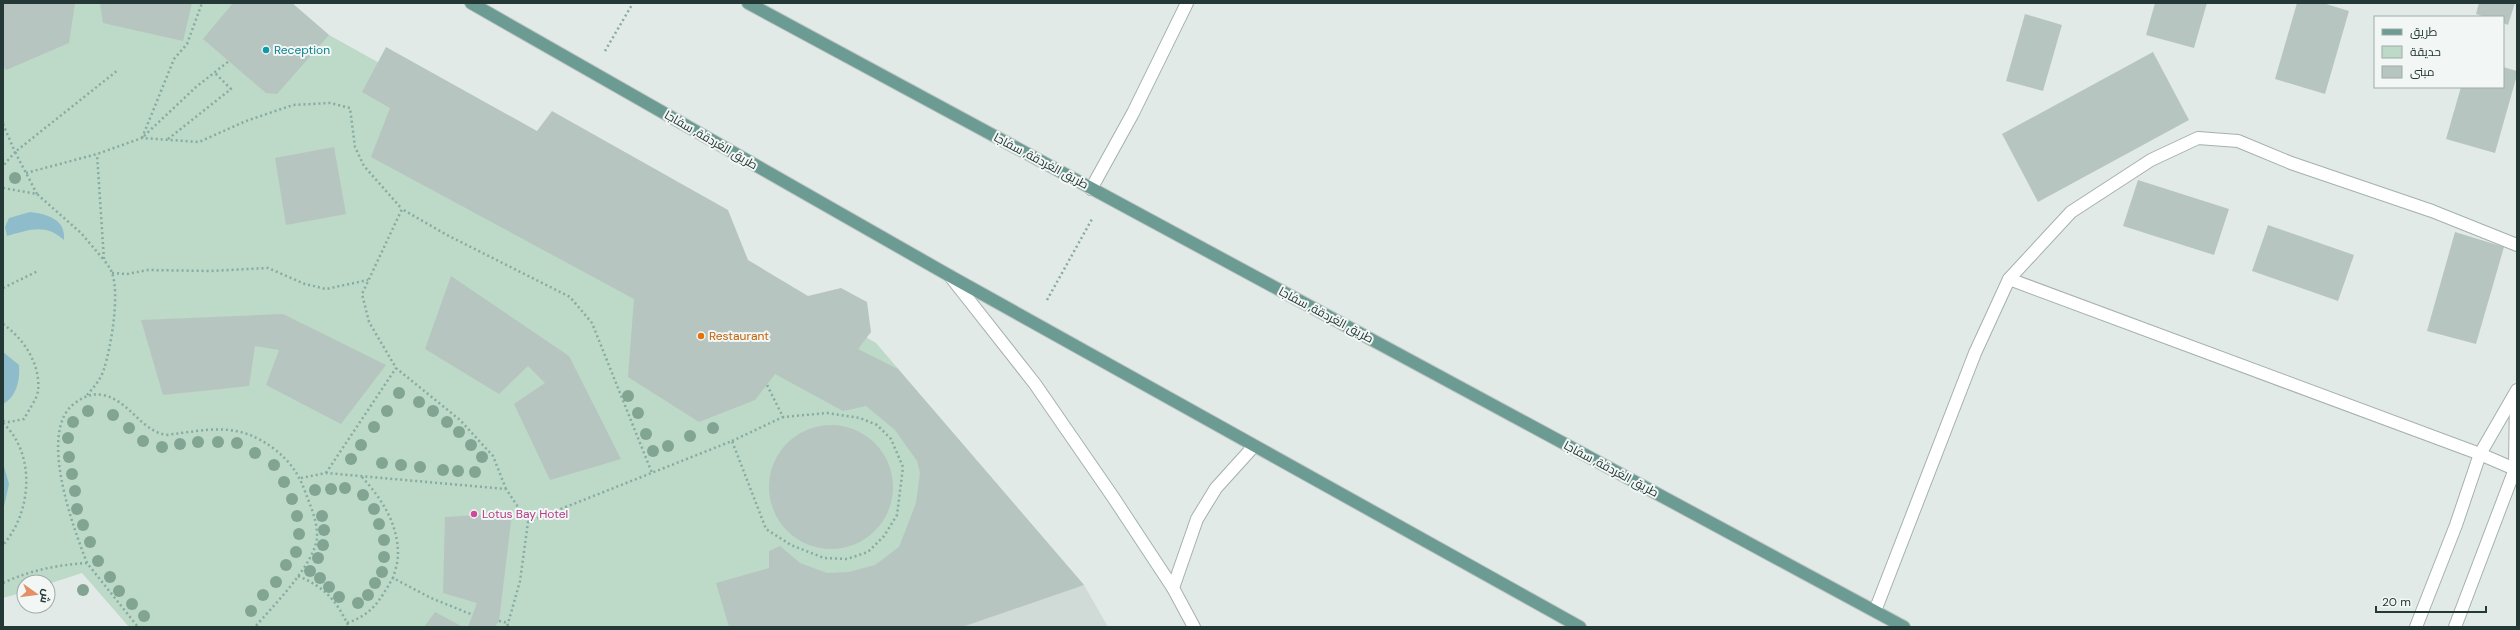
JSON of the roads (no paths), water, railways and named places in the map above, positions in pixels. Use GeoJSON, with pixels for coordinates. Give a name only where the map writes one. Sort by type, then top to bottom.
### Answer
{"type":"FeatureCollection","features":[{"type":"Feature","properties":{"kind":"main road","name":"طريق الغردقة, سفاجا"},"geometry":{"type":"LineString","coordinates":[[471,3],[1035,324],[1580,627]]}},
{"type":"Feature","properties":{"kind":"main road","name":"طريق الغردقة, سفاجا"},"geometry":{"type":"LineString","coordinates":[[748,3],[1904,627]]}},
{"type":"Feature","properties":{"kind":"street"},"geometry":{"type":"LineString","coordinates":[[1091,189],[1136,106],[1187,3]]}},
{"type":"Feature","properties":{"kind":"street"},"geometry":{"type":"LineString","coordinates":[[1875,611],[1975,353],[2008,279],[2071,212],[2151,160],[2198,138],[2238,141],[2291,163],[2432,210],[2517,245]]}},
{"type":"Feature","properties":{"kind":"street"},"geometry":{"type":"LineString","coordinates":[[950,276],[1035,384],[1173,588],[1194,627]]}},
{"type":"Feature","properties":{"kind":"street"},"geometry":{"type":"LineString","coordinates":[[2008,279],[2480,454],[2516,470]]}},
{"type":"Feature","properties":{"kind":"street"},"geometry":{"type":"LineString","coordinates":[[2416,627],[2456,525],[2480,454],[2517,391]]}},
{"type":"Feature","properties":{"kind":"street"},"geometry":{"type":"LineString","coordinates":[[2455,627],[2516,470],[2517,391]]}},
{"type":"Feature","properties":{"kind":"street"},"geometry":{"type":"LineString","coordinates":[[1173,588],[1197,519],[1216,488],[1254,446]]}},
{"type":"Feature","properties":{"kind":"water"},"geometry":{"type":"Polygon","coordinates":[[[30,212],[49,216],[59,222],[64,233],[64,240],[50,231],[37,229],[7,236],[5,227],[9,218],[30,212]]]}},
{"type":"Feature","properties":{"kind":"water"},"geometry":{"type":"Polygon","coordinates":[[[3,352],[19,365],[19,371],[17,387],[12,397],[3,404],[3,352]]]}},
{"type":"Feature","properties":{"kind":"water"},"geometry":{"type":"Polygon","coordinates":[[[3,463],[9,484],[3,511],[3,463]]]}},
{"type":"Feature","properties":{"kind":"place","name":"Reception"},"geometry":{"type":"Point","coordinates":[266,50]}},
{"type":"Feature","properties":{"kind":"place","name":"Restaurant"},"geometry":{"type":"Point","coordinates":[701,336]}},
{"type":"Feature","properties":{"kind":"place","name":"Lotus Bay Hotel"},"geometry":{"type":"Point","coordinates":[474,514]}}]}
